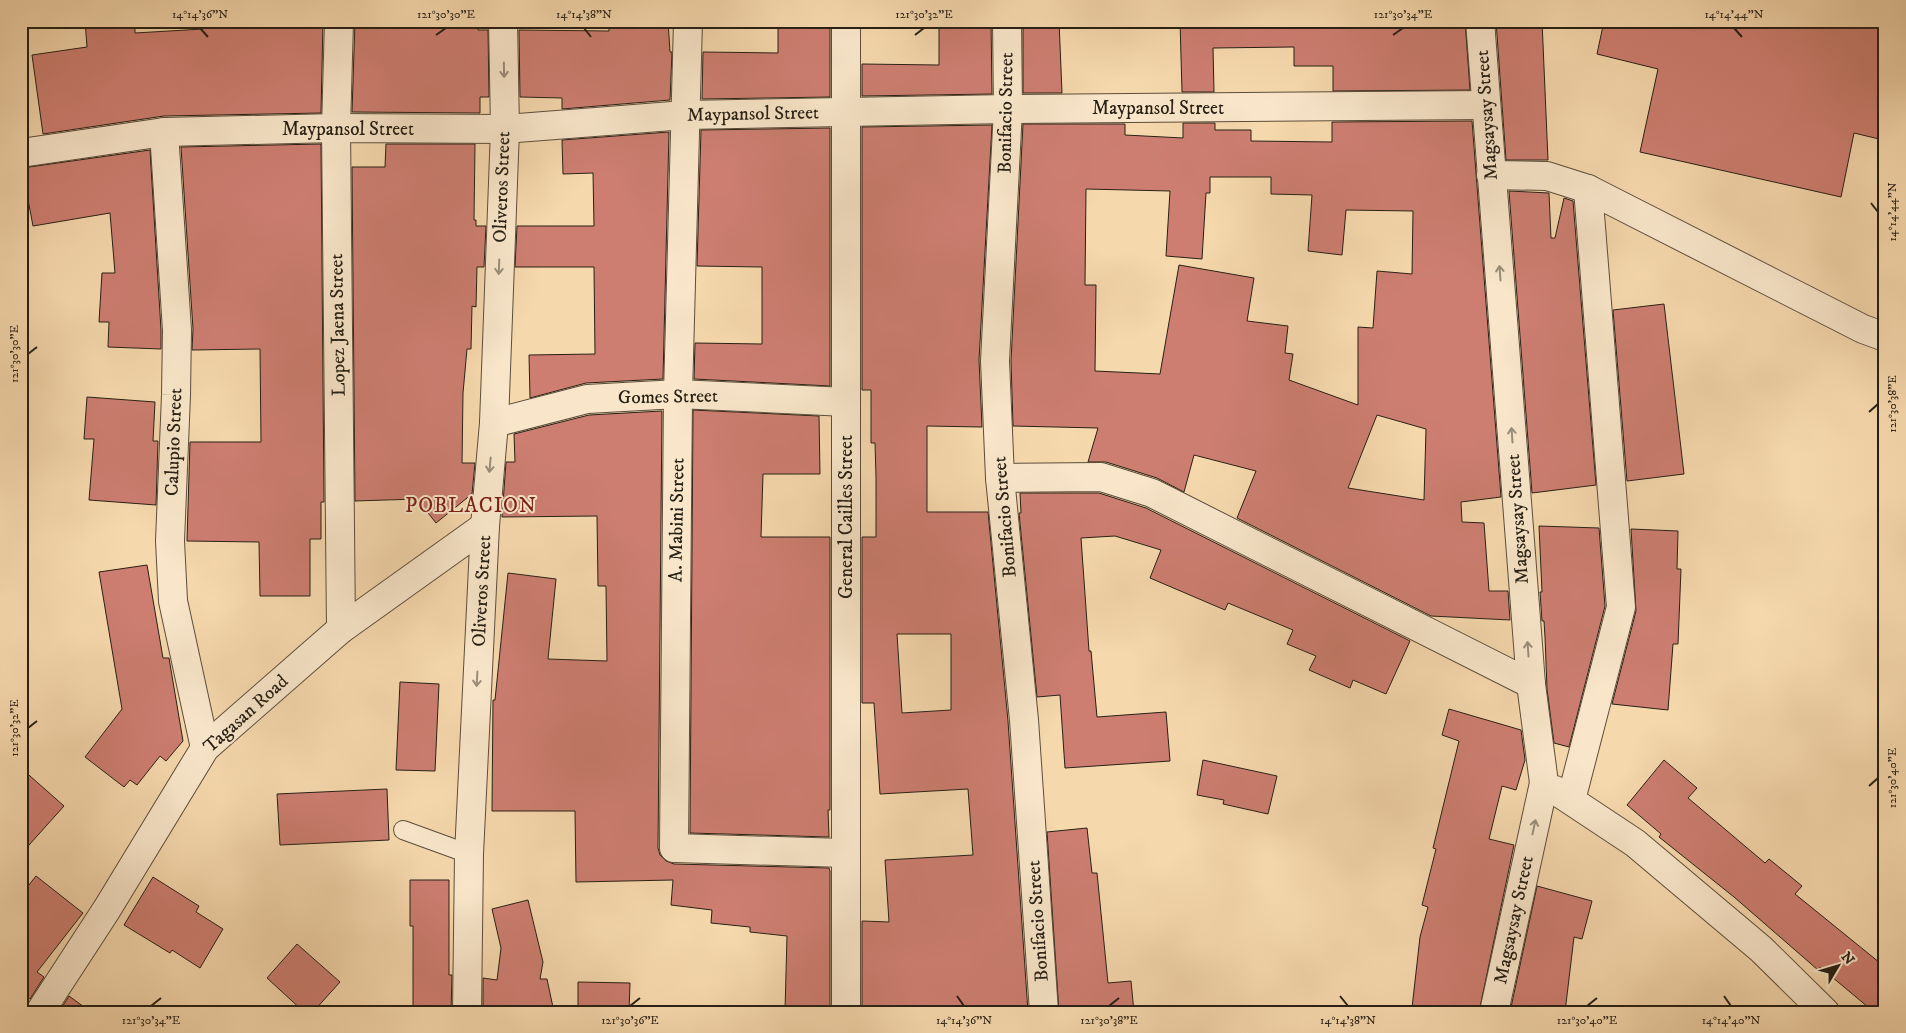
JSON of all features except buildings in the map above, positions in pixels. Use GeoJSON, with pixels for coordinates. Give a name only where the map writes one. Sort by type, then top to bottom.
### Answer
{"type":"FeatureCollection","features":[{"type":"Feature","properties":{"kind":"street","name":"Lopez Jaena Street"},"geometry":{"type":"LineString","coordinates":[[339,21],[336,128],[341,629]]}},
{"type":"Feature","properties":{"kind":"street","name":"Oliveros Street"},"geometry":{"type":"LineString","coordinates":[[467,1012],[469,854],[485,526],[494,424],[505,129],[503,21]]}},
{"type":"Feature","properties":{"kind":"street","name":"A. Mabini Street"},"geometry":{"type":"LineString","coordinates":[[688,21],[678,394],[674,848],[846,853]]}},
{"type":"Feature","properties":{"kind":"street","name":"General Cailles Street"},"geometry":{"type":"LineString","coordinates":[[846,21],[848,750],[846,1012]]}},
{"type":"Feature","properties":{"kind":"street","name":"Bonifacio Street"},"geometry":{"type":"LineString","coordinates":[[1007,21],[1008,109],[995,361],[1000,478],[1024,720],[1044,1012]]}},
{"type":"Feature","properties":{"kind":"street","name":"Magsaysay Street"},"geometry":{"type":"LineString","coordinates":[[1480,21],[1531,684],[1544,783],[1494,1012]]}},
{"type":"Feature","properties":{"kind":"street","name":"Maypansol Street"},"geometry":{"type":"LineString","coordinates":[[21,152],[164,132],[336,128],[505,129],[685,115],[1008,109],[1486,105]]}},
{"type":"Feature","properties":{"kind":"street","name":"Calupio Street"},"geometry":{"type":"LineString","coordinates":[[164,132],[177,330],[170,541],[173,601],[205,748]]}},
{"type":"Feature","properties":{"kind":"street"},"geometry":{"type":"LineString","coordinates":[[1491,175],[1547,176],[1588,189],[1863,329],[1885,337]]}},
{"type":"Feature","properties":{"kind":"street"},"geometry":{"type":"LineString","coordinates":[[1571,800],[1621,607],[1588,189]]}},
{"type":"Feature","properties":{"kind":"street","name":"Gomes Street"},"geometry":{"type":"LineString","coordinates":[[494,424],[586,399],[678,394],[846,402]]}},
{"type":"Feature","properties":{"kind":"street"},"geometry":{"type":"LineString","coordinates":[[1000,478],[1101,477],[1152,493],[1531,684]]}},
{"type":"Feature","properties":{"kind":"street","name":"Tagasan Road"},"geometry":{"type":"LineString","coordinates":[[40,1012],[107,909],[205,748],[341,629],[485,526]]}},
{"type":"Feature","properties":{"kind":"street"},"geometry":{"type":"LineString","coordinates":[[1544,783],[1635,843],[1761,949],[1826,1012]]}},
{"type":"Feature","properties":{"kind":"lane"},"geometry":{"type":"LineString","coordinates":[[403,830],[469,854]]}},
{"type":"Feature","properties":{"kind":"district","name":"POBLACION"},"geometry":{"type":"Point","coordinates":[471,506]}}]}
